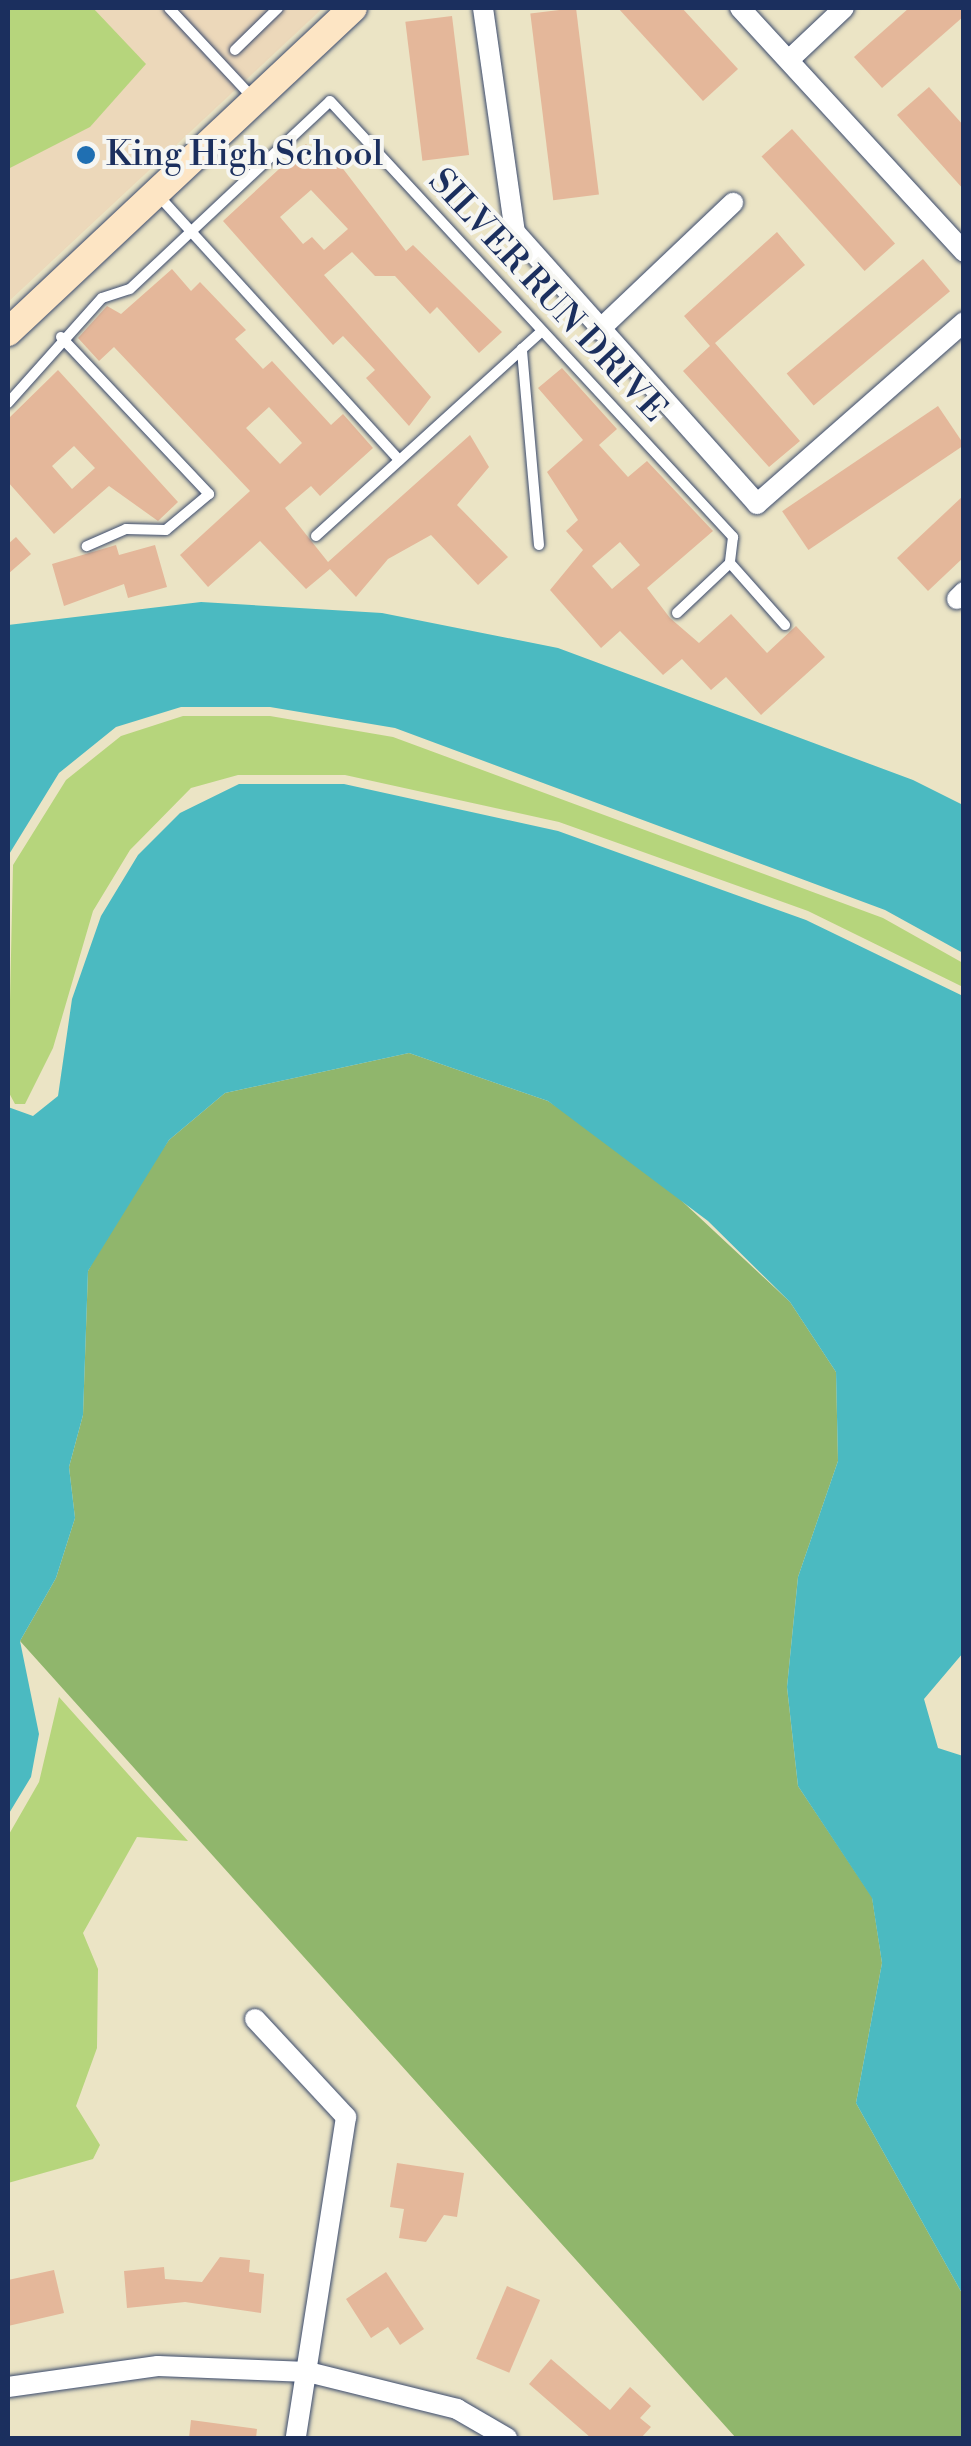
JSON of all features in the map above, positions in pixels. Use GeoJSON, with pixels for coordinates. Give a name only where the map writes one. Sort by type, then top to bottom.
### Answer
{"type":"FeatureCollection","features":[{"type":"Feature","properties":{"kind":"street"},"geometry":{"type":"LineString","coordinates":[[8,332],[156,194],[246,91],[353,8]]}},
{"type":"Feature","properties":{"kind":"street"},"geometry":{"type":"LineString","coordinates":[[483,8],[516,232],[598,330],[757,504],[964,322]]}},
{"type":"Feature","properties":{"kind":"street"},"geometry":{"type":"LineString","coordinates":[[740,8],[964,252]]}},
{"type":"Feature","properties":{"kind":"street"},"geometry":{"type":"LineString","coordinates":[[790,59],[844,8]]}},
{"type":"Feature","properties":{"kind":"street"},"geometry":{"type":"LineString","coordinates":[[598,330],[734,204]]}},
{"type":"Feature","properties":{"kind":"street"},"geometry":{"type":"LineString","coordinates":[[254,2019],[346,2117],[296,2438]]}},
{"type":"Feature","properties":{"kind":"street"},"geometry":{"type":"LineString","coordinates":[[8,2386],[158,2366],[308,2372],[456,2409],[507,2438]]}},
{"type":"Feature","properties":{"kind":"lane"},"geometry":{"type":"LineString","coordinates":[[169,8],[246,91]]}},
{"type":"Feature","properties":{"kind":"lane"},"geometry":{"type":"LineString","coordinates":[[235,50],[278,8]]}},
{"type":"Feature","properties":{"kind":"lane","name":"SILVER RUN DRIVE"},"geometry":{"type":"LineString","coordinates":[[190,230],[330,101],[734,538],[730,563],[784,625]]}},
{"type":"Feature","properties":{"kind":"lane"},"geometry":{"type":"LineString","coordinates":[[156,194],[399,460]]}},
{"type":"Feature","properties":{"kind":"lane"},"geometry":{"type":"LineString","coordinates":[[8,403],[46,367],[61,337],[190,230]]}},
{"type":"Feature","properties":{"kind":"lane"},"geometry":{"type":"LineString","coordinates":[[316,536],[541,332]]}},
{"type":"Feature","properties":{"kind":"lane"},"geometry":{"type":"LineString","coordinates":[[61,337],[209,494],[166,530],[126,529],[87,546]]}},
{"type":"Feature","properties":{"kind":"lane"},"geometry":{"type":"LineString","coordinates":[[522,349],[539,545]]}},
{"type":"Feature","properties":{"kind":"lane"},"geometry":{"type":"LineString","coordinates":[[678,613],[730,563]]}},
{"type":"Feature","properties":{"kind":"shaded area","name":"King High School"},"geometry":{"type":"Polygon","coordinates":[[[8,8],[323,8],[8,302],[8,8]]]}},
{"type":"Feature","properties":{"kind":"green space"},"geometry":{"type":"Polygon","coordinates":[[[8,8],[93,8],[146,64],[90,127],[8,169],[8,8]]]}},
{"type":"Feature","properties":{"kind":"green space"},"geometry":{"type":"Polygon","coordinates":[[[183,716],[270,716],[393,737],[883,918],[963,963],[963,987],[808,911],[559,822],[345,775],[238,775],[191,788],[130,850],[93,911],[53,1048],[25,1104],[15,1104],[8,1091],[13,865],[66,780],[121,736],[183,716]]]}},
{"type":"Feature","properties":{"kind":"green space"},"geometry":{"type":"Polygon","coordinates":[[[409,1053],[548,1101],[638,1160],[790,1302],[836,1372],[838,1461],[798,1577],[787,1687],[798,1786],[872,1897],[882,1963],[856,2103],[963,2295],[963,2438],[736,2438],[20,1641],[56,1578],[75,1518],[69,1467],[83,1415],[88,1271],[119,1211],[169,1140],[225,1093],[409,1053]]]}},
{"type":"Feature","properties":{"kind":"green space"},"geometry":{"type":"Polygon","coordinates":[[[59,1697],[188,1841],[137,1837],[83,1933],[98,1969],[97,2048],[76,2106],[100,2145],[93,2159],[8,2183],[8,1836],[39,1782],[59,1697]]]}},
{"type":"Feature","properties":{"kind":"water"},"geometry":{"type":"Polygon","coordinates":[[[201,602],[382,613],[558,648],[913,780],[963,805],[963,953],[885,910],[395,728],[270,707],[181,707],[116,727],[59,773],[8,856],[8,625],[201,602]]]}},
{"type":"Feature","properties":{"kind":"water"},"geometry":{"type":"Polygon","coordinates":[[[239,784],[344,784],[558,831],[806,920],[963,996],[963,1653],[924,1699],[938,1748],[963,1756],[963,2295],[856,2103],[882,1963],[872,1898],[798,1786],[787,1687],[798,1577],[838,1461],[836,1372],[790,1302],[708,1221],[548,1101],[409,1053],[225,1093],[169,1140],[88,1271],[83,1415],[69,1467],[75,1518],[56,1578],[20,1641],[39,1734],[31,1777],[8,1815],[8,1107],[33,1116],[58,1096],[72,999],[101,916],[138,855],[180,813],[239,784]]]}},
{"type":"Feature","properties":{"kind":"building"},"geometry":{"type":"Polygon","coordinates":[[[576,8],[599,195],[553,200],[530,14],[576,8]]]}},
{"type":"Feature","properties":{"kind":"building"},"geometry":{"type":"Polygon","coordinates":[[[618,8],[682,8],[738,69],[703,101],[618,8]]]}},
{"type":"Feature","properties":{"kind":"building"},"geometry":{"type":"Polygon","coordinates":[[[909,8],[964,8],[964,16],[882,88],[854,57],[909,8]]]}},
{"type":"Feature","properties":{"kind":"building"},"geometry":{"type":"Polygon","coordinates":[[[452,16],[469,155],[422,161],[405,22],[452,16]]]}},
{"type":"Feature","properties":{"kind":"building"},"geometry":{"type":"Polygon","coordinates":[[[929,87],[964,126],[964,190],[897,115],[929,87]]]}},
{"type":"Feature","properties":{"kind":"building"},"geometry":{"type":"Polygon","coordinates":[[[792,129],[895,243],[865,271],[762,156],[792,129]]]}},
{"type":"Feature","properties":{"kind":"building"},"geometry":{"type":"Polygon","coordinates":[[[306,144],[325,165],[334,157],[406,251],[413,245],[502,332],[479,353],[437,307],[430,314],[395,276],[375,276],[352,252],[324,275],[431,397],[409,426],[366,378],[375,370],[343,336],[333,345],[223,221],[306,144]],[[311,190],[280,217],[303,244],[312,237],[324,250],[348,229],[311,190]]]}},
{"type":"Feature","properties":{"kind":"building"},"geometry":{"type":"Polygon","coordinates":[[[777,232],[805,265],[715,343],[800,441],[769,467],[683,371],[710,346],[684,316],[777,232]]]}},
{"type":"Feature","properties":{"kind":"building"},"geometry":{"type":"Polygon","coordinates":[[[923,259],[950,291],[814,406],[787,373],[923,259]]]}},
{"type":"Feature","properties":{"kind":"building"},"geometry":{"type":"Polygon","coordinates":[[[172,269],[191,291],[200,282],[246,330],[235,339],[263,369],[272,361],[331,425],[343,414],[373,448],[320,496],[311,486],[285,508],[328,562],[470,435],[489,467],[457,505],[508,557],[478,585],[431,535],[388,559],[356,597],[330,569],[306,589],[260,541],[208,587],[180,555],[250,491],[114,347],[99,361],[78,338],[107,306],[121,314],[172,269]],[[269,407],[246,428],[280,464],[302,443],[269,407]]]}},
{"type":"Feature","properties":{"kind":"building"},"geometry":{"type":"Polygon","coordinates":[[[562,368],[617,429],[599,445],[628,477],[647,461],[713,531],[647,588],[670,618],[699,643],[731,614],[767,653],[796,626],[825,657],[761,715],[726,677],[711,690],[682,659],[663,675],[620,631],[601,648],[550,590],[583,550],[566,531],[578,520],[547,472],[583,440],[538,388],[562,368]],[[620,542],[592,566],[612,589],[640,565],[620,542]]]}},
{"type":"Feature","properties":{"kind":"building"},"geometry":{"type":"Polygon","coordinates":[[[58,370],[178,502],[158,521],[109,486],[54,534],[8,482],[8,419],[58,370]],[[74,446],[52,466],[72,489],[95,468],[74,446]]]}},
{"type":"Feature","properties":{"kind":"building"},"geometry":{"type":"Polygon","coordinates":[[[938,406],[964,445],[808,550],[782,511],[938,406]]]}},
{"type":"Feature","properties":{"kind":"building"},"geometry":{"type":"Polygon","coordinates":[[[964,495],[964,557],[928,591],[897,558],[964,495]]]}},
{"type":"Feature","properties":{"kind":"building"},"geometry":{"type":"Polygon","coordinates":[[[16,537],[31,554],[8,574],[8,544],[16,537]]]}},
{"type":"Feature","properties":{"kind":"building"},"geometry":{"type":"Polygon","coordinates":[[[116,545],[119,555],[155,545],[167,587],[128,598],[124,584],[64,606],[52,564],[116,545]]]}},
{"type":"Feature","properties":{"kind":"building"},"geometry":{"type":"Polygon","coordinates":[[[397,2163],[464,2173],[457,2217],[444,2215],[426,2242],[399,2238],[404,2209],[390,2207],[397,2163]]]}},
{"type":"Feature","properties":{"kind":"building"},"geometry":{"type":"Polygon","coordinates":[[[220,2257],[250,2260],[249,2272],[264,2274],[261,2313],[185,2302],[127,2308],[124,2271],[164,2267],[165,2279],[202,2282],[220,2257]]]}},
{"type":"Feature","properties":{"kind":"building"},"geometry":{"type":"Polygon","coordinates":[[[54,2270],[64,2313],[8,2326],[8,2280],[54,2270]]]}},
{"type":"Feature","properties":{"kind":"building"},"geometry":{"type":"Polygon","coordinates":[[[386,2272],[424,2329],[400,2345],[388,2327],[371,2338],[346,2299],[386,2272]]]}},
{"type":"Feature","properties":{"kind":"building"},"geometry":{"type":"Polygon","coordinates":[[[507,2286],[540,2300],[509,2373],[476,2359],[507,2286]]]}},
{"type":"Feature","properties":{"kind":"building"},"geometry":{"type":"Polygon","coordinates":[[[551,2359],[610,2410],[630,2387],[651,2406],[640,2418],[651,2427],[641,2438],[591,2438],[529,2384],[551,2359]]]}},
{"type":"Feature","properties":{"kind":"building"},"geometry":{"type":"Polygon","coordinates":[[[191,2420],[257,2429],[256,2438],[189,2438],[191,2420]]]}},
{"type":"Feature","properties":{"kind":"place","name":"King High School"},"geometry":{"type":"Point","coordinates":[86,155]}}]}
